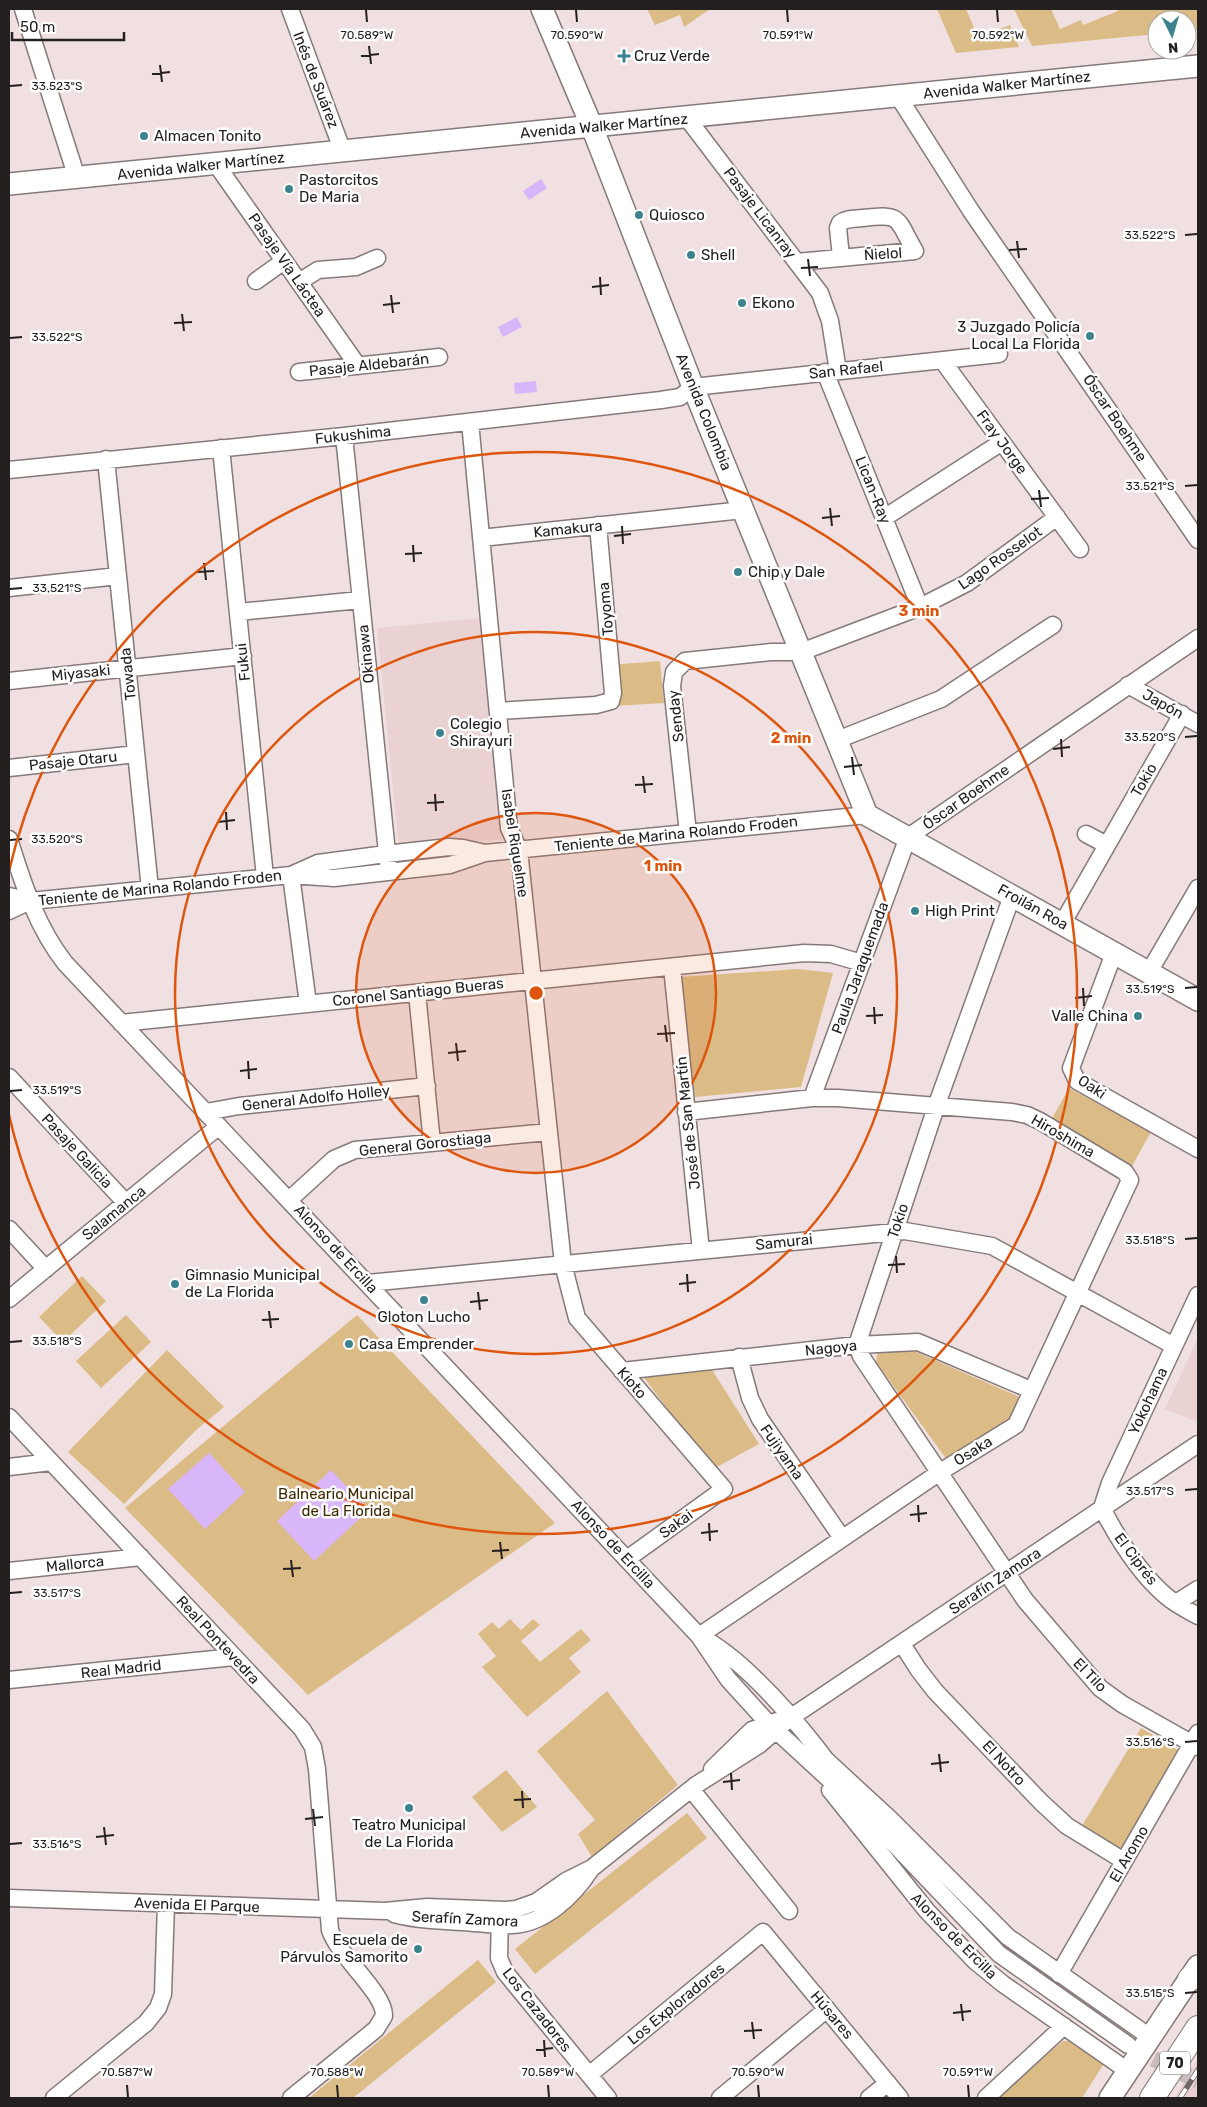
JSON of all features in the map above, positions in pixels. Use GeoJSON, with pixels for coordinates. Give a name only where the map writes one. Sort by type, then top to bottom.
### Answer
{"type":"FeatureCollection","features":[{"type":"Feature","properties":{"kind":"highway","name":"70"},"geometry":{"type":"LineString","coordinates":[[1152,2098],[1198,2028]]}},
{"type":"Feature","properties":{"kind":"main road","name":"Avenida Colombia"},"geometry":{"type":"LineString","coordinates":[[542,9],[592,127],[743,510],[867,815]]}},
{"type":"Feature","properties":{"kind":"main road","name":"Avenida Walker Martínez"},"geometry":{"type":"LineString","coordinates":[[9,184],[1198,66]]}},
{"type":"Feature","properties":{"kind":"main road","name":"Froilán Roa"},"geometry":{"type":"LineString","coordinates":[[867,815],[1198,1000]]}},
{"type":"Feature","properties":{"kind":"main road"},"geometry":{"type":"LineString","coordinates":[[1110,2098],[1196,1972]]}},
{"type":"Feature","properties":{"kind":"street"},"geometry":{"type":"LineString","coordinates":[[24,9],[77,178]]}},
{"type":"Feature","properties":{"kind":"street","name":"Inés de Suárez"},"geometry":{"type":"LineString","coordinates":[[290,9],[343,152]]}},
{"type":"Feature","properties":{"kind":"street","name":"Óscar Boehme"},"geometry":{"type":"LineString","coordinates":[[898,96],[976,218],[1198,540]]}},
{"type":"Feature","properties":{"kind":"street","name":"Pasaje Licanray"},"geometry":{"type":"LineString","coordinates":[[687,118],[816,286],[830,321],[832,372]]}},
{"type":"Feature","properties":{"kind":"street","name":"Pasaje Vía Láctea"},"geometry":{"type":"LineString","coordinates":[[216,164],[358,366]]}},
{"type":"Feature","properties":{"kind":"street"},"geometry":{"type":"LineString","coordinates":[[798,262],[841,257]]}},
{"type":"Feature","properties":{"kind":"street"},"geometry":{"type":"LineString","coordinates":[[299,282],[318,270],[356,267],[377,258]]}},
{"type":"Feature","properties":{"kind":"street"},"geometry":{"type":"LineString","coordinates":[[256,281],[284,261]]}},
{"type":"Feature","properties":{"kind":"street","name":"San Rafael"},"geometry":{"type":"LineString","coordinates":[[694,387],[999,354]]}},
{"type":"Feature","properties":{"kind":"street","name":"Pasaje Aldebarán"},"geometry":{"type":"LineString","coordinates":[[299,372],[439,357]]}},
{"type":"Feature","properties":{"kind":"street","name":"Fray Jorge"},"geometry":{"type":"LineString","coordinates":[[942,360],[1080,549]]}},
{"type":"Feature","properties":{"kind":"street","name":"Lican-Ray"},"geometry":{"type":"LineString","coordinates":[[832,372],[884,518],[920,607]]}},
{"type":"Feature","properties":{"kind":"street","name":"Fukushima"},"geometry":{"type":"LineString","coordinates":[[9,470],[344,436],[661,400],[680,396],[694,387]]}},
{"type":"Feature","properties":{"kind":"street","name":"Isabel Riquelme"},"geometry":{"type":"LineString","coordinates":[[470,422],[510,828],[519,850],[563,1264]]}},
{"type":"Feature","properties":{"kind":"street","name":"Okinawa"},"geometry":{"type":"LineString","coordinates":[[344,436],[386,854],[390,872]]}},
{"type":"Feature","properties":{"kind":"street"},"geometry":{"type":"LineString","coordinates":[[884,518],[1002,442]]}},
{"type":"Feature","properties":{"kind":"street","name":"Fukui"},"geometry":{"type":"LineString","coordinates":[[221,448],[265,877]]}},
{"type":"Feature","properties":{"kind":"street","name":"Towada"},"geometry":{"type":"LineString","coordinates":[[106,459],[150,889]]}},
{"type":"Feature","properties":{"kind":"street","name":"Kamakura"},"geometry":{"type":"LineString","coordinates":[[481,538],[743,510]]}},
{"type":"Feature","properties":{"kind":"street","name":"Lago Rosselot"},"geometry":{"type":"LineString","coordinates":[[801,652],[920,607],[967,583],[1057,517]]}},
{"type":"Feature","properties":{"kind":"street","name":"Toyoma"},"geometry":{"type":"LineString","coordinates":[[498,711],[596,705],[611,701],[613,694],[598,526]]}},
{"type":"Feature","properties":{"kind":"street"},"geometry":{"type":"LineString","coordinates":[[9,588],[118,576]]}},
{"type":"Feature","properties":{"kind":"street"},"geometry":{"type":"LineString","coordinates":[[238,612],[360,600]]}},
{"type":"Feature","properties":{"kind":"street"},"geometry":{"type":"LineString","coordinates":[[837,740],[941,699],[1053,624]]}},
{"type":"Feature","properties":{"kind":"street","name":"Óscar Boehme"},"geometry":{"type":"LineString","coordinates":[[908,837],[1198,638]]}},
{"type":"Feature","properties":{"kind":"street","name":"Senday"},"geometry":{"type":"LineString","coordinates":[[688,832],[672,686],[674,672],[685,660],[771,652],[801,652]]}},
{"type":"Feature","properties":{"kind":"street","name":"Miyasaki"},"geometry":{"type":"LineString","coordinates":[[9,681],[243,656]]}},
{"type":"Feature","properties":{"kind":"street","name":"Japón"},"geometry":{"type":"LineString","coordinates":[[1128,685],[1198,724]]}},
{"type":"Feature","properties":{"kind":"street","name":"Tokio"},"geometry":{"type":"LineString","coordinates":[[1062,924],[1182,714]]}},
{"type":"Feature","properties":{"kind":"street","name":"Pasaje Otaru"},"geometry":{"type":"LineString","coordinates":[[9,768],[136,754]]}},
{"type":"Feature","properties":{"kind":"street","name":"Teniente de Marina Rolando Froden"},"geometry":{"type":"LineString","coordinates":[[9,896],[30,901],[291,874],[334,878],[450,865],[485,853],[867,815]]}},
{"type":"Feature","properties":{"kind":"street"},"geometry":{"type":"LineString","coordinates":[[1086,834],[1107,845]]}},
{"type":"Feature","properties":{"kind":"street","name":"Paula Jaraquemada"},"geometry":{"type":"LineString","coordinates":[[812,1098],[908,837]]}},
{"type":"Feature","properties":{"kind":"street","name":"Alonso de Ercilla"},"geometry":{"type":"LineString","coordinates":[[9,839],[30,901],[55,951],[700,1636],[728,1679],[772,1727],[890,1819],[1008,1937],[1150,2037]]}},
{"type":"Feature","properties":{"kind":"street","name":"Teniente de Marina Rolando Froden"},"geometry":{"type":"LineString","coordinates":[[291,874],[318,863],[449,847],[485,853]]}},
{"type":"Feature","properties":{"kind":"street"},"geometry":{"type":"LineString","coordinates":[[291,874],[308,1004]]}},
{"type":"Feature","properties":{"kind":"street"},"geometry":{"type":"LineString","coordinates":[[1149,972],[1198,888]]}},
{"type":"Feature","properties":{"kind":"street","name":"Tokio"},"geometry":{"type":"LineString","coordinates":[[857,1345],[937,1104],[1012,896]]}},
{"type":"Feature","properties":{"kind":"street","name":"Teniente de Marina Rolando Froden"},"geometry":{"type":"LineString","coordinates":[[9,911],[30,901]]}},
{"type":"Feature","properties":{"kind":"street","name":"Coronel Santiago Bueras"},"geometry":{"type":"LineString","coordinates":[[121,1023],[814,953],[831,954],[862,963]]}},
{"type":"Feature","properties":{"kind":"street","name":"Oaki"},"geometry":{"type":"LineString","coordinates":[[1114,953],[1071,1068],[1077,1081],[1198,1149]]}},
{"type":"Feature","properties":{"kind":"street","name":"José de San Martín"},"geometry":{"type":"LineString","coordinates":[[672,966],[701,1250]]}},
{"type":"Feature","properties":{"kind":"street"},"geometry":{"type":"LineString","coordinates":[[417,993],[432,1143]]}},
{"type":"Feature","properties":{"kind":"street","name":"Pasaje Galicia"},"geometry":{"type":"LineString","coordinates":[[9,1077],[126,1203]]}},
{"type":"Feature","properties":{"kind":"street","name":"General Adolfo Holley"},"geometry":{"type":"LineString","coordinates":[[206,1112],[239,1106],[426,1086]]}},
{"type":"Feature","properties":{"kind":"street","name":"Hiroshima"},"geometry":{"type":"LineString","coordinates":[[686,1112],[812,1098],[937,1104],[1027,1114],[1125,1172]]}},
{"type":"Feature","properties":{"kind":"street","name":"Salamanca"},"geometry":{"type":"LineString","coordinates":[[9,1299],[219,1126]]}},
{"type":"Feature","properties":{"kind":"street","name":"General Gorostiaga"},"geometry":{"type":"LineString","coordinates":[[289,1200],[328,1164],[348,1152],[549,1132]]}},
{"type":"Feature","properties":{"kind":"street","name":"Osaka"},"geometry":{"type":"LineString","coordinates":[[700,1636],[940,1472],[1016,1425],[1127,1188],[1130,1180],[1125,1172]]}},
{"type":"Feature","properties":{"kind":"street"},"geometry":{"type":"LineString","coordinates":[[9,1229],[46,1269]]}},
{"type":"Feature","properties":{"kind":"street","name":"Samurai"},"geometry":{"type":"LineString","coordinates":[[368,1283],[895,1231],[977,1241],[992,1246],[1174,1346]]}},
{"type":"Feature","properties":{"kind":"street","name":"Kioto"},"geometry":{"type":"LineString","coordinates":[[563,1264],[577,1318],[724,1489]]}},
{"type":"Feature","properties":{"kind":"street","name":"Yokohama"},"geometry":{"type":"LineString","coordinates":[[1102,1508],[1110,1483],[1198,1295]]}},
{"type":"Feature","properties":{"kind":"street","name":"Nagoya"},"geometry":{"type":"LineString","coordinates":[[622,1371],[857,1345],[918,1342],[1031,1390]]}},
{"type":"Feature","properties":{"kind":"street"},"geometry":{"type":"LineString","coordinates":[[857,1345],[861,1356],[1008,1573]]}},
{"type":"Feature","properties":{"kind":"street","name":"Fujiyama"},"geometry":{"type":"LineString","coordinates":[[739,1358],[750,1398],[760,1419],[842,1538]]}},
{"type":"Feature","properties":{"kind":"street","name":"Real Pontevedra"},"geometry":{"type":"LineString","coordinates":[[9,1417],[302,1729],[313,1747],[317,1769],[328,1909],[333,1939],[380,2000],[384,2016],[380,2026],[291,2098]]}},
{"type":"Feature","properties":{"kind":"street","name":"Serafín Zamora"},"geometry":{"type":"LineString","coordinates":[[385,1911],[424,1920],[500,1917],[522,1924],[546,1914],[573,1891],[592,1868],[694,1787],[724,1769],[772,1727],[790,1718],[902,1644],[1198,1444]]}},
{"type":"Feature","properties":{"kind":"street"},"geometry":{"type":"LineString","coordinates":[[9,1467],[51,1462]]}},
{"type":"Feature","properties":{"kind":"street","name":"Sakai"},"geometry":{"type":"LineString","coordinates":[[627,1559],[724,1489]]}},
{"type":"Feature","properties":{"kind":"street","name":"El Ciprés"},"geometry":{"type":"LineString","coordinates":[[1102,1508],[1122,1543],[1137,1564],[1161,1591],[1176,1604],[1198,1616]]}},
{"type":"Feature","properties":{"kind":"street","name":"Mallorca"},"geometry":{"type":"LineString","coordinates":[[9,1571],[141,1557]]}},
{"type":"Feature","properties":{"kind":"street","name":"El Tilo"},"geometry":{"type":"LineString","coordinates":[[1008,1573],[1040,1619],[1100,1688],[1122,1704],[1196,1742]]}},
{"type":"Feature","properties":{"kind":"street"},"geometry":{"type":"LineString","coordinates":[[1176,1604],[1198,1589]]}},
{"type":"Feature","properties":{"kind":"street","name":"Alonso de Ercilla"},"geometry":{"type":"LineString","coordinates":[[700,1636],[731,1656],[790,1718],[860,1829],[926,1911],[982,1967],[1128,2071]]}},
{"type":"Feature","properties":{"kind":"street","name":"El Notro"},"geometry":{"type":"LineString","coordinates":[[902,1644],[931,1686],[1041,1802],[1067,1826],[1124,1861]]}},
{"type":"Feature","properties":{"kind":"street","name":"Real Madrid"},"geometry":{"type":"LineString","coordinates":[[9,1680],[234,1657]]}},
{"type":"Feature","properties":{"kind":"street","name":"El Aromo"},"geometry":{"type":"LineString","coordinates":[[1059,1974],[1196,1742]]}},
{"type":"Feature","properties":{"kind":"street","name":"Alonso de Ercilla"},"geometry":{"type":"LineString","coordinates":[[820,1763],[857,1805],[999,1954],[1128,2045]]}},
{"type":"Feature","properties":{"kind":"street"},"geometry":{"type":"LineString","coordinates":[[694,1787],[789,1911]]}},
{"type":"Feature","properties":{"kind":"street","name":"Avenida El Parque"},"geometry":{"type":"LineString","coordinates":[[9,1898],[385,1911]]}},
{"type":"Feature","properties":{"kind":"street"},"geometry":{"type":"LineString","coordinates":[[54,2098],[146,2023],[158,2008],[163,1987],[166,1904]]}},
{"type":"Feature","properties":{"kind":"street","name":"Los Cazadores"},"geometry":{"type":"LineString","coordinates":[[500,1917],[499,1958],[505,1972],[589,2075],[601,2096]]}},
{"type":"Feature","properties":{"kind":"street","name":"Los Exploradores"},"geometry":{"type":"LineString","coordinates":[[589,2075],[764,1932]]}},
{"type":"Feature","properties":{"kind":"street","name":"Húsares"},"geometry":{"type":"LineString","coordinates":[[764,1932],[900,2098]]}},
{"type":"Feature","properties":{"kind":"street"},"geometry":{"type":"LineString","coordinates":[[720,2098],[827,2009]]}},
{"type":"Feature","properties":{"kind":"street"},"geometry":{"type":"LineString","coordinates":[[986,2098],[1064,2026]]}},
{"type":"Feature","properties":{"kind":"street"},"geometry":{"type":"LineString","coordinates":[[869,2098],[888,2083]]}},
{"type":"Feature","properties":{"kind":"shaded area"},"geometry":{"type":"Polygon","coordinates":[[[541,179],[547,188],[529,200],[523,191],[541,179]]]}},
{"type":"Feature","properties":{"kind":"shaded area"},"geometry":{"type":"Polygon","coordinates":[[[517,317],[522,327],[503,337],[498,327],[517,317]]]}},
{"type":"Feature","properties":{"kind":"shaded area"},"geometry":{"type":"Polygon","coordinates":[[[536,381],[537,392],[515,394],[514,383],[536,381]]]}},
{"type":"Feature","properties":{"kind":"shaded area","name":"Colegio Shirayuri"},"geometry":{"type":"Polygon","coordinates":[[[481,618],[502,839],[399,849],[377,628],[481,618]]]}},
{"type":"Feature","properties":{"kind":"shaded area"},"geometry":{"type":"Polygon","coordinates":[[[1198,1338],[1198,1422],[1165,1409],[1198,1338]]]}},
{"type":"Feature","properties":{"kind":"shaded area"},"geometry":{"type":"Polygon","coordinates":[[[209,1453],[245,1492],[205,1529],[168,1489],[209,1453]]]}},
{"type":"Feature","properties":{"kind":"shaded area"},"geometry":{"type":"Polygon","coordinates":[[[331,1470],[369,1510],[314,1561],[277,1521],[331,1470]]]}},
{"type":"Feature","properties":{"kind":"shaded area"},"geometry":{"type":"Polygon","coordinates":[[[1198,2059],[1198,2098],[1174,2098],[1198,2059]]]}},
{"type":"Feature","properties":{"kind":"green space"},"geometry":{"type":"Polygon","coordinates":[[[647,9],[710,9],[684,27],[680,15],[655,25],[647,9]]]}},
{"type":"Feature","properties":{"kind":"green space"},"geometry":{"type":"Polygon","coordinates":[[[937,9],[966,9],[978,37],[1010,25],[1019,47],[956,53],[937,9]]]}},
{"type":"Feature","properties":{"kind":"green space"},"geometry":{"type":"Polygon","coordinates":[[[1014,9],[1051,9],[1060,29],[1081,20],[1083,25],[1118,11],[1117,9],[1198,9],[1198,30],[1197,10],[1147,10],[1147,35],[1032,46],[1014,9]]]}},
{"type":"Feature","properties":{"kind":"green space"},"geometry":{"type":"Polygon","coordinates":[[[660,661],[664,703],[613,706],[610,665],[660,661]]]}},
{"type":"Feature","properties":{"kind":"green space"},"geometry":{"type":"Polygon","coordinates":[[[798,969],[833,973],[801,1087],[695,1097],[679,977],[798,969]]]}},
{"type":"Feature","properties":{"kind":"green space"},"geometry":{"type":"Polygon","coordinates":[[[1069,1088],[1151,1132],[1132,1166],[1050,1122],[1069,1088]]]}},
{"type":"Feature","properties":{"kind":"green space"},"geometry":{"type":"Polygon","coordinates":[[[82,1276],[106,1301],[63,1342],[39,1317],[82,1276]]]}},
{"type":"Feature","properties":{"kind":"green space"},"geometry":{"type":"Polygon","coordinates":[[[126,1315],[151,1342],[101,1388],[76,1361],[126,1315]]]}},
{"type":"Feature","properties":{"kind":"green space","name":"Balneario Municipal de La Florida"},"geometry":{"type":"Polygon","coordinates":[[[357,1315],[555,1523],[308,1695],[125,1508],[357,1315]]]}},
{"type":"Feature","properties":{"kind":"green space"},"geometry":{"type":"Polygon","coordinates":[[[878,1349],[909,1349],[1022,1398],[1011,1420],[950,1464],[876,1362],[878,1349]]]}},
{"type":"Feature","properties":{"kind":"green space"},"geometry":{"type":"Polygon","coordinates":[[[167,1350],[224,1407],[196,1430],[124,1504],[68,1452],[167,1350]]]}},
{"type":"Feature","properties":{"kind":"green space"},"geometry":{"type":"Polygon","coordinates":[[[709,1365],[759,1444],[713,1469],[639,1371],[709,1365]]]}},
{"type":"Feature","properties":{"kind":"green space"},"geometry":{"type":"Polygon","coordinates":[[[510,1619],[521,1630],[533,1619],[540,1625],[521,1641],[540,1662],[581,1629],[591,1640],[569,1658],[581,1672],[527,1717],[482,1667],[496,1656],[478,1634],[492,1622],[499,1629],[510,1619]]]}},
{"type":"Feature","properties":{"kind":"green space"},"geometry":{"type":"Polygon","coordinates":[[[607,1691],[678,1785],[592,1857],[578,1834],[595,1820],[537,1751],[607,1691]]]}},
{"type":"Feature","properties":{"kind":"green space"},"geometry":{"type":"Polygon","coordinates":[[[1141,1728],[1181,1752],[1122,1850],[1082,1826],[1141,1728]]]}},
{"type":"Feature","properties":{"kind":"green space"},"geometry":{"type":"Polygon","coordinates":[[[506,1770],[537,1807],[502,1832],[472,1797],[506,1770]]]}},
{"type":"Feature","properties":{"kind":"green space"},"geometry":{"type":"Polygon","coordinates":[[[687,1813],[707,1838],[535,1974],[515,1949],[687,1813]]]}},
{"type":"Feature","properties":{"kind":"green space"},"geometry":{"type":"Polygon","coordinates":[[[478,1960],[496,1982],[353,2098],[309,2098],[478,1960]]]}},
{"type":"Feature","properties":{"kind":"green space"},"geometry":{"type":"Polygon","coordinates":[[[1063,2041],[1072,2041],[1105,2062],[1082,2098],[995,2098],[1063,2041]]]}},
{"type":"Feature","properties":{"kind":"tunnel"},"geometry":{"type":"LineString","coordinates":[[1132,2048],[1198,2081]]}},
{"type":"Feature","properties":{"kind":"railway"},"geometry":{"type":"LineString","coordinates":[[1180,2098],[1198,2070]]}},
{"type":"Feature","properties":{"kind":"place","name":"Cruz Verde"},"geometry":{"type":"Point","coordinates":[624,56]}},
{"type":"Feature","properties":{"kind":"place","name":"Almacen Tonito"},"geometry":{"type":"Point","coordinates":[144,136]}},
{"type":"Feature","properties":{"kind":"place","name":"Pastorcitos De Maria"},"geometry":{"type":"Point","coordinates":[289,189]}},
{"type":"Feature","properties":{"kind":"place","name":"Quiosco"},"geometry":{"type":"Point","coordinates":[639,215]}},
{"type":"Feature","properties":{"kind":"place","name":"Shell"},"geometry":{"type":"Point","coordinates":[691,255]}},
{"type":"Feature","properties":{"kind":"place","name":"Ekono"},"geometry":{"type":"Point","coordinates":[742,303]}},
{"type":"Feature","properties":{"kind":"place","name":"3 Juzgado Policía Local La Florida"},"geometry":{"type":"Point","coordinates":[1090,336]}},
{"type":"Feature","properties":{"kind":"place","name":"Chip y Dale"},"geometry":{"type":"Point","coordinates":[738,572]}},
{"type":"Feature","properties":{"kind":"place","name":"Colegio Shirayuri"},"geometry":{"type":"Point","coordinates":[440,733]}},
{"type":"Feature","properties":{"kind":"place","name":"High Print"},"geometry":{"type":"Point","coordinates":[915,911]}},
{"type":"Feature","properties":{"kind":"place","name":"Valle China"},"geometry":{"type":"Point","coordinates":[1138,1016]}},
{"type":"Feature","properties":{"kind":"place","name":"Gimnasio Municipal de La Florida"},"geometry":{"type":"Point","coordinates":[175,1284]}},
{"type":"Feature","properties":{"kind":"place","name":"Gloton Lucho"},"geometry":{"type":"Point","coordinates":[424,1300]}},
{"type":"Feature","properties":{"kind":"place","name":"Casa Emprender"},"geometry":{"type":"Point","coordinates":[349,1344]}},
{"type":"Feature","properties":{"kind":"place","name":"Teatro Municipal de La Florida"},"geometry":{"type":"Point","coordinates":[409,1808]}},
{"type":"Feature","properties":{"kind":"place","name":"Escuela de Párvulos Samorito"},"geometry":{"type":"Point","coordinates":[418,1949]}}]}
